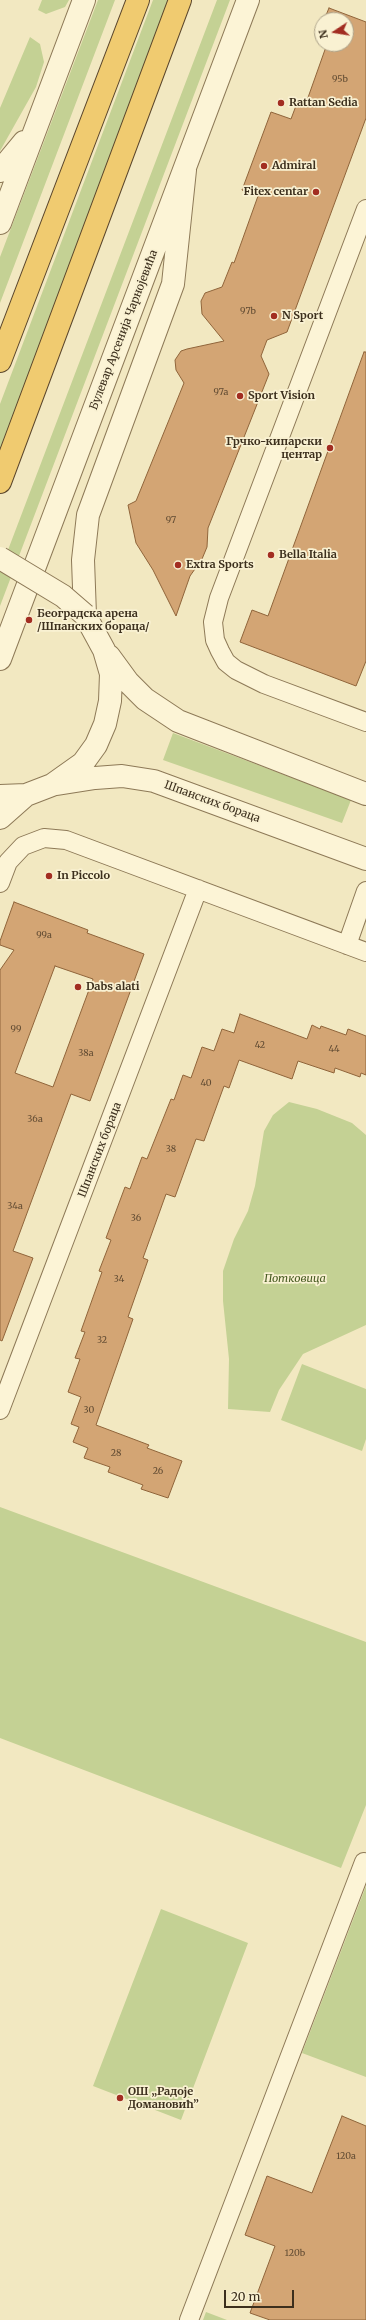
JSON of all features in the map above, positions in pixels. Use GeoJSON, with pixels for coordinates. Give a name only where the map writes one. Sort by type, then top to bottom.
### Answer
{"type":"FeatureCollection","features":[{"type":"Feature","properties":{"kind":"highway"},"geometry":{"type":"LineString","coordinates":[[0,361],[138,0]]}},
{"type":"Feature","properties":{"kind":"highway"},"geometry":{"type":"LineString","coordinates":[[0,482],[180,0]]}},
{"type":"Feature","properties":{"kind":"street"},"geometry":{"type":"LineString","coordinates":[[0,223],[84,0]]}},
{"type":"Feature","properties":{"kind":"street","name":"Булевар Арсенија Чарнојевића"},"geometry":{"type":"LineString","coordinates":[[0,659],[248,0]]}},
{"type":"Feature","properties":{"kind":"street"},"geometry":{"type":"LineString","coordinates":[[0,171],[36,127]]}},
{"type":"Feature","properties":{"kind":"street"},"geometry":{"type":"LineString","coordinates":[[85,615],[83,560],[88,515],[173,284],[185,170]]}},
{"type":"Feature","properties":{"kind":"street"},"geometry":{"type":"LineString","coordinates":[[366,209],[219,598],[213,622],[215,640],[220,651],[226,662],[236,670],[264,684],[366,722]]}},
{"type":"Feature","properties":{"kind":"street"},"geometry":{"type":"LineString","coordinates":[[0,558],[63,596],[85,615],[104,650],[128,682],[160,711],[178,721],[366,794]]}},
{"type":"Feature","properties":{"kind":"street"},"geometry":{"type":"LineString","coordinates":[[0,796],[26,795],[52,785],[83,763],[96,745],[105,724],[110,701],[111,674],[104,650]]}},
{"type":"Feature","properties":{"kind":"street","name":"Шпанских бораца"},"geometry":{"type":"LineString","coordinates":[[52,785],[95,778],[115,777],[154,781],[366,859]]}},
{"type":"Feature","properties":{"kind":"street"},"geometry":{"type":"LineString","coordinates":[[0,818],[26,795]]}},
{"type":"Feature","properties":{"kind":"street"},"geometry":{"type":"LineString","coordinates":[[0,883],[8,862],[23,846],[44,838],[66,840],[366,952]]}},
{"type":"Feature","properties":{"kind":"street","name":"Шпанских бораца"},"geometry":{"type":"LineString","coordinates":[[0,1410],[198,889]]}},
{"type":"Feature","properties":{"kind":"street"},"geometry":{"type":"LineString","coordinates":[[347,945],[366,891]]}},
{"type":"Feature","properties":{"kind":"street"},"geometry":{"type":"LineString","coordinates":[[189,2320],[364,1862]]}},
{"type":"Feature","properties":{"kind":"green space"},"geometry":{"type":"Polygon","coordinates":[[[42,0],[69,0],[65,7],[46,14],[38,10],[42,0]]]}},
{"type":"Feature","properties":{"kind":"green space"},"geometry":{"type":"Polygon","coordinates":[[[98,0],[115,0],[0,303],[0,257],[98,0]]]}},
{"type":"Feature","properties":{"kind":"green space"},"geometry":{"type":"Polygon","coordinates":[[[153,0],[171,0],[0,452],[0,404],[153,0]]]}},
{"type":"Feature","properties":{"kind":"green space"},"geometry":{"type":"Polygon","coordinates":[[[217,0],[230,0],[0,606],[0,571],[217,0]]]}},
{"type":"Feature","properties":{"kind":"green space"},"geometry":{"type":"Polygon","coordinates":[[[30,37],[40,44],[44,62],[36,87],[0,151],[0,108],[30,37]]]}},
{"type":"Feature","properties":{"kind":"green space"},"geometry":{"type":"Polygon","coordinates":[[[173,733],[351,800],[342,823],[163,760],[173,733]]]}},
{"type":"Feature","properties":{"kind":"green space","name":"Потковица"},"geometry":{"type":"Polygon","coordinates":[[[289,1102],[317,1109],[352,1123],[366,1135],[366,1325],[303,1354],[279,1390],[270,1412],[228,1409],[229,1359],[223,1301],[223,1271],[234,1239],[248,1211],[255,1186],[264,1131],[273,1115],[289,1102]]]}},
{"type":"Feature","properties":{"kind":"green space"},"geometry":{"type":"Polygon","coordinates":[[[302,1364],[366,1389],[366,1439],[362,1451],[281,1420],[302,1364]]]}},
{"type":"Feature","properties":{"kind":"green space"},"geometry":{"type":"Polygon","coordinates":[[[0,1507],[366,1642],[366,1805],[341,1868],[0,1738],[0,1507]]]}},
{"type":"Feature","properties":{"kind":"green space"},"geometry":{"type":"Polygon","coordinates":[[[366,1886],[366,2077],[302,2053],[366,1886]]]}},
{"type":"Feature","properties":{"kind":"green space"},"geometry":{"type":"Polygon","coordinates":[[[161,1909],[248,1943],[181,2120],[93,2086],[161,1909]]]}},
{"type":"Feature","properties":{"kind":"green space"},"geometry":{"type":"Polygon","coordinates":[[[206,2312],[227,2320],[203,2320],[206,2312]]]}},
{"type":"Feature","properties":{"kind":"building"},"geometry":{"type":"Polygon","coordinates":[[[329,8],[340,12],[327,12],[329,8]]]}},
{"type":"Feature","properties":{"kind":"building"},"geometry":{"type":"Polygon","coordinates":[[[354,17],[366,22],[366,118],[287,332],[267,340],[261,356],[269,374],[208,528],[207,547],[202,559],[190,576],[176,616],[153,570],[136,543],[128,505],[136,501],[184,383],[176,370],[175,360],[181,351],[224,341],[202,314],[201,301],[205,293],[222,287],[232,262],[234,263],[258,196],[242,190],[271,112],[291,119],[297,103],[305,106],[324,52],[354,52],[354,17]]]}},
{"type":"Feature","properties":{"kind":"building","name":"Грчко-кипарски центар"},"geometry":{"type":"Polygon","coordinates":[[[364,352],[366,352],[366,661],[356,686],[240,642],[252,610],[268,616],[364,352]]]}},
{"type":"Feature","properties":{"kind":"building"},"geometry":{"type":"Polygon","coordinates":[[[14,902],[88,930],[87,933],[144,954],[90,1101],[71,1094],[13,1251],[33,1258],[2,1341],[0,1340],[0,970],[14,950],[0,945],[0,941],[14,902]],[[55,966],[15,1073],[53,1087],[93,979],[55,966]]]}},
{"type":"Feature","properties":{"kind":"building"},"geometry":{"type":"Polygon","coordinates":[[[240,1014],[307,1039],[312,1025],[320,1029],[321,1026],[346,1035],[348,1029],[366,1036],[366,1075],[361,1073],[360,1077],[335,1068],[334,1073],[298,1061],[292,1079],[239,1060],[229,1088],[224,1086],[204,1141],[196,1139],[175,1197],[166,1194],[143,1258],[148,1260],[128,1317],[133,1319],[96,1425],[149,1445],[147,1448],[182,1461],[168,1498],[141,1489],[143,1485],[108,1472],[110,1467],[84,1458],[88,1448],[73,1442],[79,1427],[71,1424],[81,1397],[68,1392],[80,1359],[75,1358],[85,1332],[81,1331],[102,1272],[99,1271],[111,1240],[106,1238],[125,1187],[130,1189],[142,1157],[147,1159],[171,1099],[174,1100],[183,1075],[191,1078],[202,1047],[214,1051],[222,1029],[234,1033],[240,1014]]]}},
{"type":"Feature","properties":{"kind":"building"},"geometry":{"type":"Polygon","coordinates":[[[342,2116],[366,2126],[366,2320],[270,2320],[250,2313],[275,2246],[245,2235],[267,2176],[312,2193],[342,2116]]]}},
{"type":"Feature","properties":{"kind":"place","name":"Rattan Sedia"},"geometry":{"type":"Point","coordinates":[281,103]}},
{"type":"Feature","properties":{"kind":"place","name":"Admiral"},"geometry":{"type":"Point","coordinates":[264,166]}},
{"type":"Feature","properties":{"kind":"place","name":"Fitex centar"},"geometry":{"type":"Point","coordinates":[316,192]}},
{"type":"Feature","properties":{"kind":"place","name":"N Sport"},"geometry":{"type":"Point","coordinates":[274,316]}},
{"type":"Feature","properties":{"kind":"place","name":"Sport Vision"},"geometry":{"type":"Point","coordinates":[240,396]}},
{"type":"Feature","properties":{"kind":"place","name":"Грчко-кипарски центар"},"geometry":{"type":"Point","coordinates":[330,448]}},
{"type":"Feature","properties":{"kind":"place","name":"Bella Italia"},"geometry":{"type":"Point","coordinates":[271,555]}},
{"type":"Feature","properties":{"kind":"place","name":"Extra Sports"},"geometry":{"type":"Point","coordinates":[178,565]}},
{"type":"Feature","properties":{"kind":"place","name":"Београдска арена /Шпанских бораца/"},"geometry":{"type":"Point","coordinates":[29,620]}},
{"type":"Feature","properties":{"kind":"place","name":"In Piccolo"},"geometry":{"type":"Point","coordinates":[49,876]}},
{"type":"Feature","properties":{"kind":"place","name":"Dabs alati"},"geometry":{"type":"Point","coordinates":[78,987]}},
{"type":"Feature","properties":{"kind":"place","name":"ОШ „Радоје Домановић”"},"geometry":{"type":"Point","coordinates":[120,2098]}}]}
